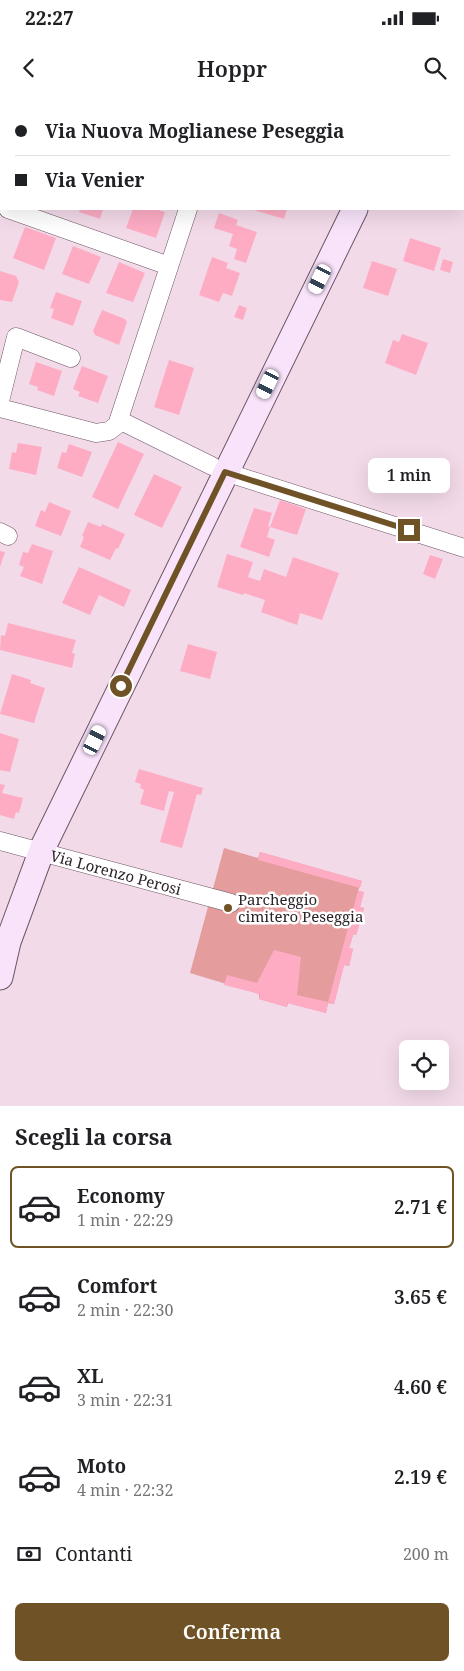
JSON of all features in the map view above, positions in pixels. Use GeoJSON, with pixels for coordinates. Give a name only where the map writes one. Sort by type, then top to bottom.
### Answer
{"type":"FeatureCollection","features":[{"type":"Feature","properties":{"kind":"main road"},"geometry":{"type":"LineString","coordinates":[[0,977],[8,942],[41,852],[218,469],[354,210]]}},
{"type":"Feature","properties":{"kind":"street"},"geometry":{"type":"LineString","coordinates":[[11,210],[169,266]]}},
{"type":"Feature","properties":{"kind":"street"},"geometry":{"type":"LineString","coordinates":[[0,408],[96,434],[109,431],[119,420],[188,210]]}},
{"type":"Feature","properties":{"kind":"street"},"geometry":{"type":"LineString","coordinates":[[0,401],[16,338],[71,358]]}},
{"type":"Feature","properties":{"kind":"street"},"geometry":{"type":"LineString","coordinates":[[119,420],[218,469],[464,548]]}},
{"type":"Feature","properties":{"kind":"street","name":"Via Lorenzo Perosi"},"geometry":{"type":"LineString","coordinates":[[0,841],[231,903]]}},
{"type":"Feature","properties":{"kind":"shaded area"},"geometry":{"type":"Polygon","coordinates":[[[224,848],[258,858],[260,852],[362,881],[358,891],[364,892],[360,907],[364,908],[356,935],[353,935],[349,948],[353,949],[349,966],[344,965],[334,1004],[328,1003],[326,1013],[288,1003],[287,1007],[259,999],[259,994],[190,973],[224,848]]]}},
{"type":"Feature","properties":{"kind":"building"},"geometry":{"type":"Polygon","coordinates":[[[80,210],[103,210],[100,219],[79,212],[80,210]]]}},
{"type":"Feature","properties":{"kind":"building"},"geometry":{"type":"Polygon","coordinates":[[[133,210],[158,210],[165,212],[156,238],[126,228],[133,210]]]}},
{"type":"Feature","properties":{"kind":"building"},"geometry":{"type":"Polygon","coordinates":[[[254,210],[287,210],[284,219],[254,210]]]}},
{"type":"Feature","properties":{"kind":"building"},"geometry":{"type":"Polygon","coordinates":[[[219,213],[238,220],[236,225],[257,232],[246,263],[234,259],[237,249],[229,246],[233,234],[214,228],[219,213]]]}},
{"type":"Feature","properties":{"kind":"building"},"geometry":{"type":"Polygon","coordinates":[[[25,227],[56,238],[44,270],[13,258],[25,227]]]}},
{"type":"Feature","properties":{"kind":"building"},"geometry":{"type":"Polygon","coordinates":[[[410,238],[441,248],[434,271],[403,261],[410,238]]]}},
{"type":"Feature","properties":{"kind":"building"},"geometry":{"type":"Polygon","coordinates":[[[73,246],[101,257],[89,284],[62,274],[73,246]]]}},
{"type":"Feature","properties":{"kind":"building"},"geometry":{"type":"Polygon","coordinates":[[[212,257],[228,263],[226,268],[240,273],[232,296],[223,293],[219,302],[199,295],[212,257]]]}},
{"type":"Feature","properties":{"kind":"building"},"geometry":{"type":"Polygon","coordinates":[[[443,259],[453,262],[450,273],[440,270],[443,259]]]}},
{"type":"Feature","properties":{"kind":"building"},"geometry":{"type":"Polygon","coordinates":[[[372,261],[397,269],[388,296],[363,288],[372,261]]]}},
{"type":"Feature","properties":{"kind":"building"},"geometry":{"type":"Polygon","coordinates":[[[119,262],[145,273],[133,302],[106,293],[119,262]]]}},
{"type":"Feature","properties":{"kind":"building"},"geometry":{"type":"Polygon","coordinates":[[[0,271],[16,276],[19,282],[12,302],[0,300],[0,271]]]}},
{"type":"Feature","properties":{"kind":"building"},"geometry":{"type":"Polygon","coordinates":[[[56,292],[82,301],[73,326],[51,318],[54,309],[50,308],[56,292]]]}},
{"type":"Feature","properties":{"kind":"building"},"geometry":{"type":"Polygon","coordinates":[[[239,305],[247,308],[243,320],[234,317],[239,305]]]}},
{"type":"Feature","properties":{"kind":"building"},"geometry":{"type":"Polygon","coordinates":[[[102,310],[125,319],[127,322],[119,345],[95,335],[93,331],[102,310]]]}},
{"type":"Feature","properties":{"kind":"building"},"geometry":{"type":"Polygon","coordinates":[[[402,334],[428,343],[416,375],[385,363],[393,340],[399,342],[402,334]]]}},
{"type":"Feature","properties":{"kind":"building"},"geometry":{"type":"Polygon","coordinates":[[[169,360],[194,368],[179,415],[154,407],[169,360]]]}},
{"type":"Feature","properties":{"kind":"building"},"geometry":{"type":"Polygon","coordinates":[[[36,362],[62,371],[54,396],[37,390],[38,387],[29,384],[36,362]]]}},
{"type":"Feature","properties":{"kind":"building"},"geometry":{"type":"Polygon","coordinates":[[[82,366],[108,376],[98,403],[78,396],[80,392],[73,389],[82,366]]]}},
{"type":"Feature","properties":{"kind":"building"},"geometry":{"type":"Polygon","coordinates":[[[118,442],[144,454],[118,509],[92,497],[118,442]]]}},
{"type":"Feature","properties":{"kind":"building"},"geometry":{"type":"Polygon","coordinates":[[[18,443],[42,447],[36,475],[9,469],[12,452],[16,453],[18,443]]]}},
{"type":"Feature","properties":{"kind":"building"},"geometry":{"type":"Polygon","coordinates":[[[69,444],[92,452],[82,477],[57,468],[62,452],[66,453],[69,444]]]}},
{"type":"Feature","properties":{"kind":"building"},"geometry":{"type":"Polygon","coordinates":[[[154,474],[182,487],[162,528],[134,515],[154,474]]]}},
{"type":"Feature","properties":{"kind":"building"},"geometry":{"type":"Polygon","coordinates":[[[280,500],[306,509],[297,535],[270,527],[280,500]]]}},
{"type":"Feature","properties":{"kind":"building"},"geometry":{"type":"Polygon","coordinates":[[[49,502],[71,511],[61,536],[35,526],[41,510],[45,512],[49,502]]]}},
{"type":"Feature","properties":{"kind":"building"},"geometry":{"type":"Polygon","coordinates":[[[254,508],[272,513],[267,537],[275,540],[269,557],[240,547],[254,508]]]}},
{"type":"Feature","properties":{"kind":"building"},"geometry":{"type":"Polygon","coordinates":[[[88,522],[101,527],[102,524],[125,534],[110,560],[80,547],[88,522]]]}},
{"type":"Feature","properties":{"kind":"building"},"geometry":{"type":"Polygon","coordinates":[[[32,544],[53,551],[42,584],[20,576],[24,567],[19,565],[23,552],[28,553],[32,544]]]}},
{"type":"Feature","properties":{"kind":"building"},"geometry":{"type":"Polygon","coordinates":[[[0,551],[5,552],[0,567],[0,551]]]}},
{"type":"Feature","properties":{"kind":"building"},"geometry":{"type":"Polygon","coordinates":[[[227,554],[253,562],[248,577],[260,581],[264,569],[286,577],[293,557],[339,573],[322,620],[300,613],[297,625],[261,612],[265,600],[217,587],[227,554]]]}},
{"type":"Feature","properties":{"kind":"building"},"geometry":{"type":"Polygon","coordinates":[[[430,555],[443,559],[435,579],[423,574],[430,555]]]}},
{"type":"Feature","properties":{"kind":"building"},"geometry":{"type":"Polygon","coordinates":[[[79,567],[131,590],[124,607],[99,595],[90,615],[62,603],[79,567]]]}},
{"type":"Feature","properties":{"kind":"building"},"geometry":{"type":"Polygon","coordinates":[[[8,623],[76,640],[72,653],[75,654],[72,668],[0,650],[1,635],[5,636],[8,623]]]}},
{"type":"Feature","properties":{"kind":"building"},"geometry":{"type":"Polygon","coordinates":[[[188,644],[217,652],[210,679],[180,671],[188,644]]]}},
{"type":"Feature","properties":{"kind":"building"},"geometry":{"type":"Polygon","coordinates":[[[12,674],[31,680],[30,683],[45,688],[34,723],[0,714],[12,674]]]}},
{"type":"Feature","properties":{"kind":"building"},"geometry":{"type":"Polygon","coordinates":[[[0,733],[19,739],[10,772],[0,770],[0,733]]]}},
{"type":"Feature","properties":{"kind":"building"},"geometry":{"type":"Polygon","coordinates":[[[139,769],[203,788],[201,795],[197,794],[182,848],[160,842],[174,792],[169,791],[164,811],[140,804],[144,790],[140,788],[141,784],[135,782],[139,769]]]}},
{"type":"Feature","properties":{"kind":"building"},"geometry":{"type":"Polygon","coordinates":[[[0,784],[5,785],[2,793],[23,798],[19,813],[16,812],[14,819],[0,815],[0,784]]]}},
{"type":"Feature","properties":{"kind":"building"},"geometry":{"type":"Polygon","coordinates":[[[260,852],[362,881],[360,888],[258,860],[260,852]]]}},
{"type":"Feature","properties":{"kind":"building"},"geometry":{"type":"Polygon","coordinates":[[[358,891],[364,892],[360,907],[364,908],[356,935],[353,935],[349,948],[353,949],[349,966],[344,965],[334,1004],[328,1002],[358,891]]]}},
{"type":"Feature","properties":{"kind":"building"},"geometry":{"type":"Polygon","coordinates":[[[274,950],[301,957],[297,995],[328,1002],[326,1013],[287,1003],[287,1007],[259,999],[260,994],[224,985],[227,975],[257,983],[274,950]]]}},
{"type":"Feature","properties":{"kind":"place","name":"Parcheggio cimitero Peseggia"},"geometry":{"type":"Point","coordinates":[228,908]}},
{"type":"Feature","properties":{"kind":"route"},"geometry":{"type":"LineString","coordinates":[[121,686],[225,472],[409,530]]}}]}
